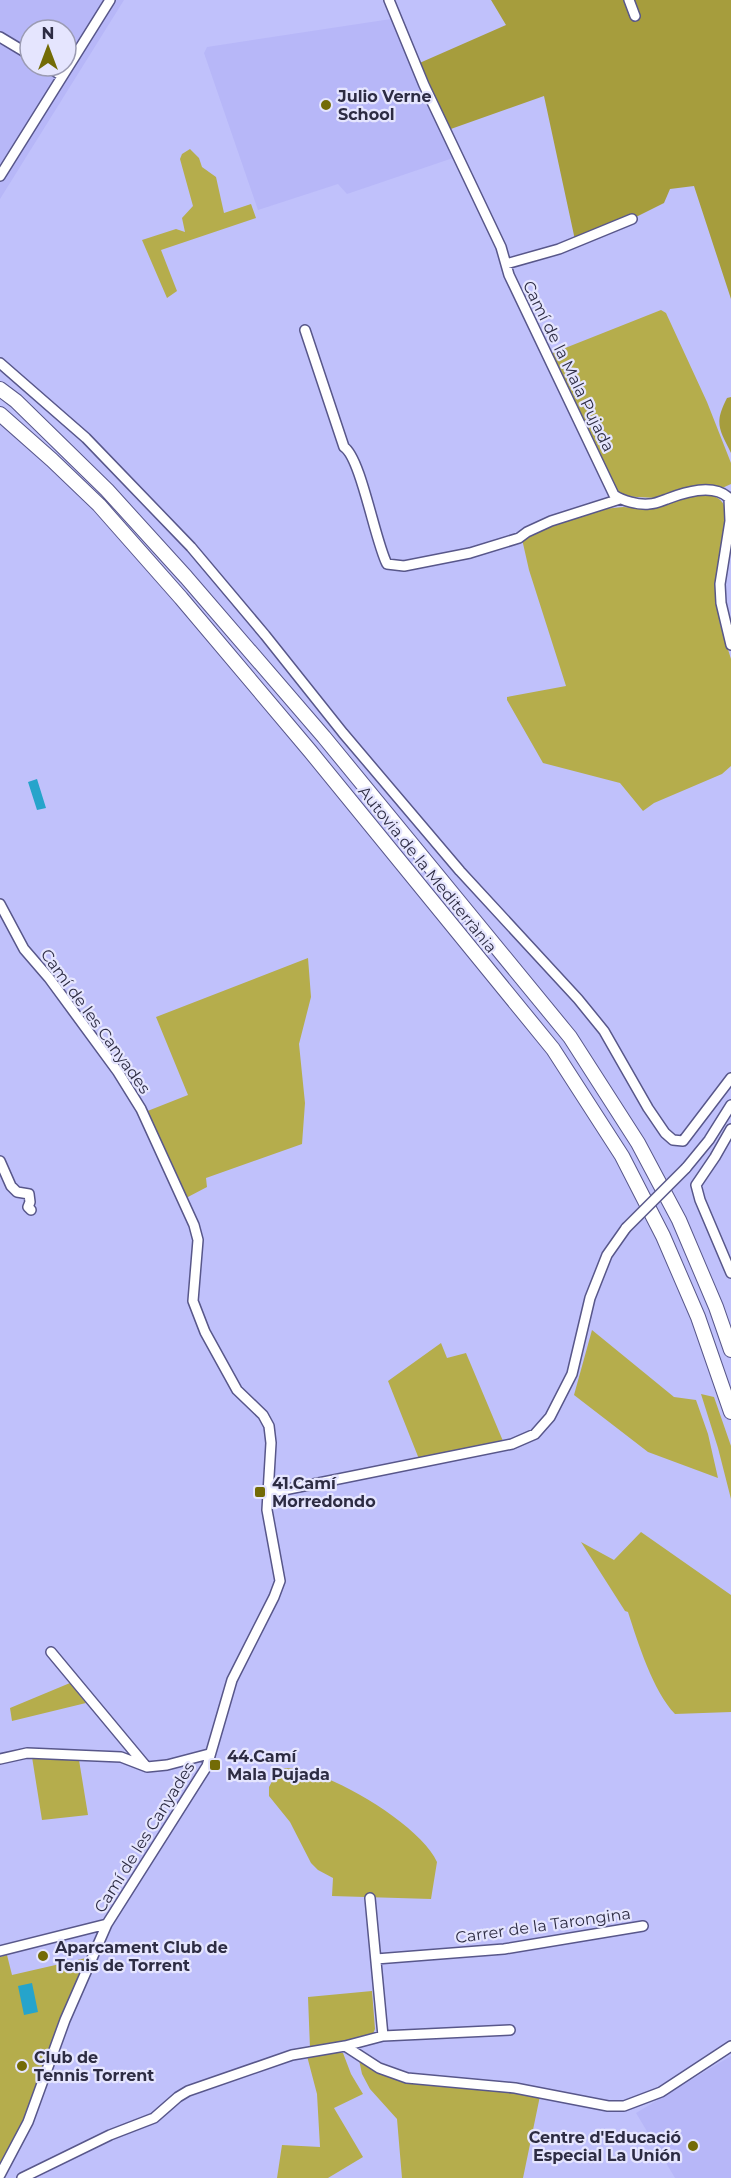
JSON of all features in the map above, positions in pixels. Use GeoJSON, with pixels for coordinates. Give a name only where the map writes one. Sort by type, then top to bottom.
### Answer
{"type":"FeatureCollection","features":[{"type":"Feature","properties":{"kind":"highway","name":"Autovia de la Mediterrània"},"geometry":{"type":"LineString","coordinates":[[0,389],[16,401],[107,490],[186,577],[324,737],[570,1037],[638,1143],[679,1220],[716,1307],[731,1350]]}},
{"type":"Feature","properties":{"kind":"highway","name":"Autovia de la Mediterrània"},"geometry":{"type":"LineString","coordinates":[[0,414],[52,459],[99,505],[181,598],[310,751],[553,1049],[622,1156],[663,1236],[698,1317],[731,1412]]}},
{"type":"Feature","properties":{"kind":"street"},"geometry":{"type":"LineString","coordinates":[[78,51],[110,0]]}},
{"type":"Feature","properties":{"kind":"street","name":"Camí de la Mala Pujada"},"geometry":{"type":"LineString","coordinates":[[389,0],[424,85],[491,224],[509,275],[611,490],[620,499]]}},
{"type":"Feature","properties":{"kind":"street"},"geometry":{"type":"LineString","coordinates":[[629,0],[635,16]]}},
{"type":"Feature","properties":{"kind":"street"},"geometry":{"type":"LineString","coordinates":[[0,37],[18,48]]}},
{"type":"Feature","properties":{"kind":"street"},"geometry":{"type":"LineString","coordinates":[[0,176],[61,78]]}},
{"type":"Feature","properties":{"kind":"street"},"geometry":{"type":"LineString","coordinates":[[506,264],[559,249],[632,219]]}},
{"type":"Feature","properties":{"kind":"street"},"geometry":{"type":"LineString","coordinates":[[305,330],[344,447],[348,450],[357,471],[387,564],[404,566],[470,553],[519,538],[551,521],[620,499],[650,505],[679,494],[717,490],[729,498],[730,521],[720,584],[720,603],[731,645]]}},
{"type":"Feature","properties":{"kind":"street"},"geometry":{"type":"LineString","coordinates":[[0,363],[86,438],[191,548],[460,872],[578,999],[604,1031],[665,1133],[673,1140],[682,1141],[731,1078]]}},
{"type":"Feature","properties":{"kind":"street","name":"Camí de les Canyades"},"geometry":{"type":"LineString","coordinates":[[0,904],[24,948],[50,978],[118,1072],[141,1109],[194,1224],[198,1240],[193,1301],[205,1332],[237,1390],[263,1415],[269,1426],[267,1510],[280,1581],[274,1598],[232,1680],[207,1766],[107,1924],[65,2020],[28,2122],[0,2175]]}},
{"type":"Feature","properties":{"kind":"street"},"geometry":{"type":"LineString","coordinates":[[269,1493],[512,1444],[535,1434],[550,1416],[572,1374],[590,1298],[607,1255],[626,1228],[686,1168],[709,1140],[731,1105]]}},
{"type":"Feature","properties":{"kind":"street"},"geometry":{"type":"LineString","coordinates":[[731,1129],[696,1185],[731,1273]]}},
{"type":"Feature","properties":{"kind":"street"},"geometry":{"type":"LineString","coordinates":[[0,1161],[11,1186],[17,1192],[29,1194],[28,1207],[31,1210]]}},
{"type":"Feature","properties":{"kind":"street"},"geometry":{"type":"LineString","coordinates":[[51,1652],[147,1767]]}},
{"type":"Feature","properties":{"kind":"street"},"geometry":{"type":"LineString","coordinates":[[0,1759],[27,1753],[121,1757],[147,1767],[167,1765],[209,1754]]}},
{"type":"Feature","properties":{"kind":"street"},"geometry":{"type":"LineString","coordinates":[[370,1898],[383,2036]]}},
{"type":"Feature","properties":{"kind":"street"},"geometry":{"type":"LineString","coordinates":[[0,1951],[107,1924]]}},
{"type":"Feature","properties":{"kind":"street","name":"Carrer de la Tarongina"},"geometry":{"type":"LineString","coordinates":[[376,1959],[504,1949],[643,1926]]}},
{"type":"Feature","properties":{"kind":"street"},"geometry":{"type":"LineString","coordinates":[[22,2178],[110,2135],[154,2118],[188,2091],[292,2055],[345,2046],[383,2036],[510,2030]]}},
{"type":"Feature","properties":{"kind":"street"},"geometry":{"type":"LineString","coordinates":[[345,2046],[379,2068],[407,2078],[515,2088],[608,2106],[624,2106],[661,2092],[731,2046]]}},
{"type":"Feature","properties":{"kind":"shaded area"},"geometry":{"type":"Polygon","coordinates":[[[0,0],[124,0],[78,74],[78,18],[18,18],[18,78],[75,78],[0,199],[0,0]]]}},
{"type":"Feature","properties":{"kind":"shaded area"},"geometry":{"type":"Polygon","coordinates":[[[491,0],[731,0],[731,299],[694,186],[670,189],[664,203],[632,219],[575,240],[544,96],[448,130],[415,65],[506,25],[491,0]]]}},
{"type":"Feature","properties":{"kind":"shaded area","name":"Julio Verne School"},"geometry":{"type":"Polygon","coordinates":[[[391,19],[453,158],[347,194],[338,184],[258,210],[204,53],[207,47],[391,19]]]}},
{"type":"Feature","properties":{"kind":"shaded area"},"geometry":{"type":"Polygon","coordinates":[[[190,149],[199,158],[202,167],[216,177],[224,213],[251,204],[256,218],[161,250],[177,291],[167,298],[142,240],[176,229],[185,232],[182,218],[193,206],[180,159],[182,154],[190,149]]]}},
{"type":"Feature","properties":{"kind":"shaded area"},"geometry":{"type":"Polygon","coordinates":[[[661,310],[666,313],[707,402],[731,463],[731,484],[720,489],[656,498],[620,496],[616,495],[550,354],[661,310]]]}},
{"type":"Feature","properties":{"kind":"shaded area"},"geometry":{"type":"Polygon","coordinates":[[[731,397],[731,453],[721,432],[719,420],[727,398],[731,397]]]}},
{"type":"Feature","properties":{"kind":"shaded area"},"geometry":{"type":"Polygon","coordinates":[[[704,494],[718,498],[726,510],[716,594],[720,624],[731,659],[731,766],[722,774],[654,803],[643,811],[620,783],[543,763],[507,700],[507,697],[566,686],[529,570],[522,539],[584,511],[623,507],[650,509],[688,496],[704,494]]]}},
{"type":"Feature","properties":{"kind":"shaded area"},"geometry":{"type":"Polygon","coordinates":[[[37,779],[46,808],[37,810],[28,782],[37,779]]]}},
{"type":"Feature","properties":{"kind":"shaded area"},"geometry":{"type":"Polygon","coordinates":[[[308,958],[311,997],[299,1044],[305,1103],[302,1144],[206,1178],[207,1187],[186,1198],[145,1112],[188,1095],[156,1017],[308,958]]]}},
{"type":"Feature","properties":{"kind":"shaded area"},"geometry":{"type":"Polygon","coordinates":[[[592,1330],[674,1397],[696,1400],[708,1434],[718,1478],[648,1452],[574,1395],[592,1330]]]}},
{"type":"Feature","properties":{"kind":"shaded area"},"geometry":{"type":"Polygon","coordinates":[[[441,1343],[447,1358],[466,1353],[503,1441],[419,1459],[388,1381],[441,1343]]]}},
{"type":"Feature","properties":{"kind":"shaded area"},"geometry":{"type":"Polygon","coordinates":[[[701,1394],[714,1397],[731,1446],[731,1499],[718,1448],[701,1394]]]}},
{"type":"Feature","properties":{"kind":"shaded area"},"geometry":{"type":"Polygon","coordinates":[[[641,1532],[731,1595],[731,1712],[675,1714],[653,1680],[628,1612],[625,1611],[581,1542],[614,1560],[641,1532]]]}},
{"type":"Feature","properties":{"kind":"shaded area"},"geometry":{"type":"Polygon","coordinates":[[[70,1683],[86,1703],[12,1721],[10,1708],[70,1683]]]}},
{"type":"Feature","properties":{"kind":"shaded area"},"geometry":{"type":"Polygon","coordinates":[[[32,1757],[79,1760],[88,1815],[42,1820],[32,1757]]]}},
{"type":"Feature","properties":{"kind":"shaded area"},"geometry":{"type":"Polygon","coordinates":[[[285,1768],[303,1770],[347,1788],[370,1801],[412,1831],[437,1862],[431,1899],[332,1896],[333,1878],[318,1870],[311,1863],[290,1822],[269,1796],[269,1787],[275,1776],[285,1768]]]}},
{"type":"Feature","properties":{"kind":"shaded area","name":"Club de Tennis Torrent"},"geometry":{"type":"Polygon","coordinates":[[[7,1955],[12,1975],[86,1958],[23,2121],[0,2169],[0,1957],[7,1955]]]}},
{"type":"Feature","properties":{"kind":"shaded area"},"geometry":{"type":"Polygon","coordinates":[[[32,1983],[38,2012],[24,2015],[18,1986],[32,1983]]]}},
{"type":"Feature","properties":{"kind":"shaded area"},"geometry":{"type":"Polygon","coordinates":[[[372,1991],[375,2029],[373,2034],[310,2048],[308,1997],[372,1991]]]}},
{"type":"Feature","properties":{"kind":"shaded area"},"geometry":{"type":"Polygon","coordinates":[[[343,2053],[351,2074],[363,2094],[334,2108],[363,2157],[328,2178],[277,2178],[282,2145],[320,2147],[317,2094],[307,2056],[343,2053]]]}},
{"type":"Feature","properties":{"kind":"shaded area","name":"Centre d'Educació Especial La Unión"},"geometry":{"type":"Polygon","coordinates":[[[731,2056],[731,2178],[675,2178],[636,2113],[731,2056]]]}},
{"type":"Feature","properties":{"kind":"shaded area"},"geometry":{"type":"Polygon","coordinates":[[[359,2060],[377,2072],[399,2079],[540,2096],[523,2178],[402,2178],[397,2119],[370,2089],[362,2074],[359,2060]]]}},
{"type":"Feature","properties":{"kind":"place","name":"Julio Verne School"},"geometry":{"type":"Point","coordinates":[326,105]}},
{"type":"Feature","properties":{"kind":"place","name":"41.Camí Morredondo"},"geometry":{"type":"Point","coordinates":[260,1492]}},
{"type":"Feature","properties":{"kind":"place","name":"44.Camí Mala Pujada"},"geometry":{"type":"Point","coordinates":[215,1765]}},
{"type":"Feature","properties":{"kind":"place","name":"Aparcament Club de Tenis de Torrent"},"geometry":{"type":"Point","coordinates":[43,1956]}},
{"type":"Feature","properties":{"kind":"place","name":"Club de Tennis Torrent"},"geometry":{"type":"Point","coordinates":[22,2066]}},
{"type":"Feature","properties":{"kind":"place","name":"Centre d'Educació Especial La Unión"},"geometry":{"type":"Point","coordinates":[693,2146]}}]}
